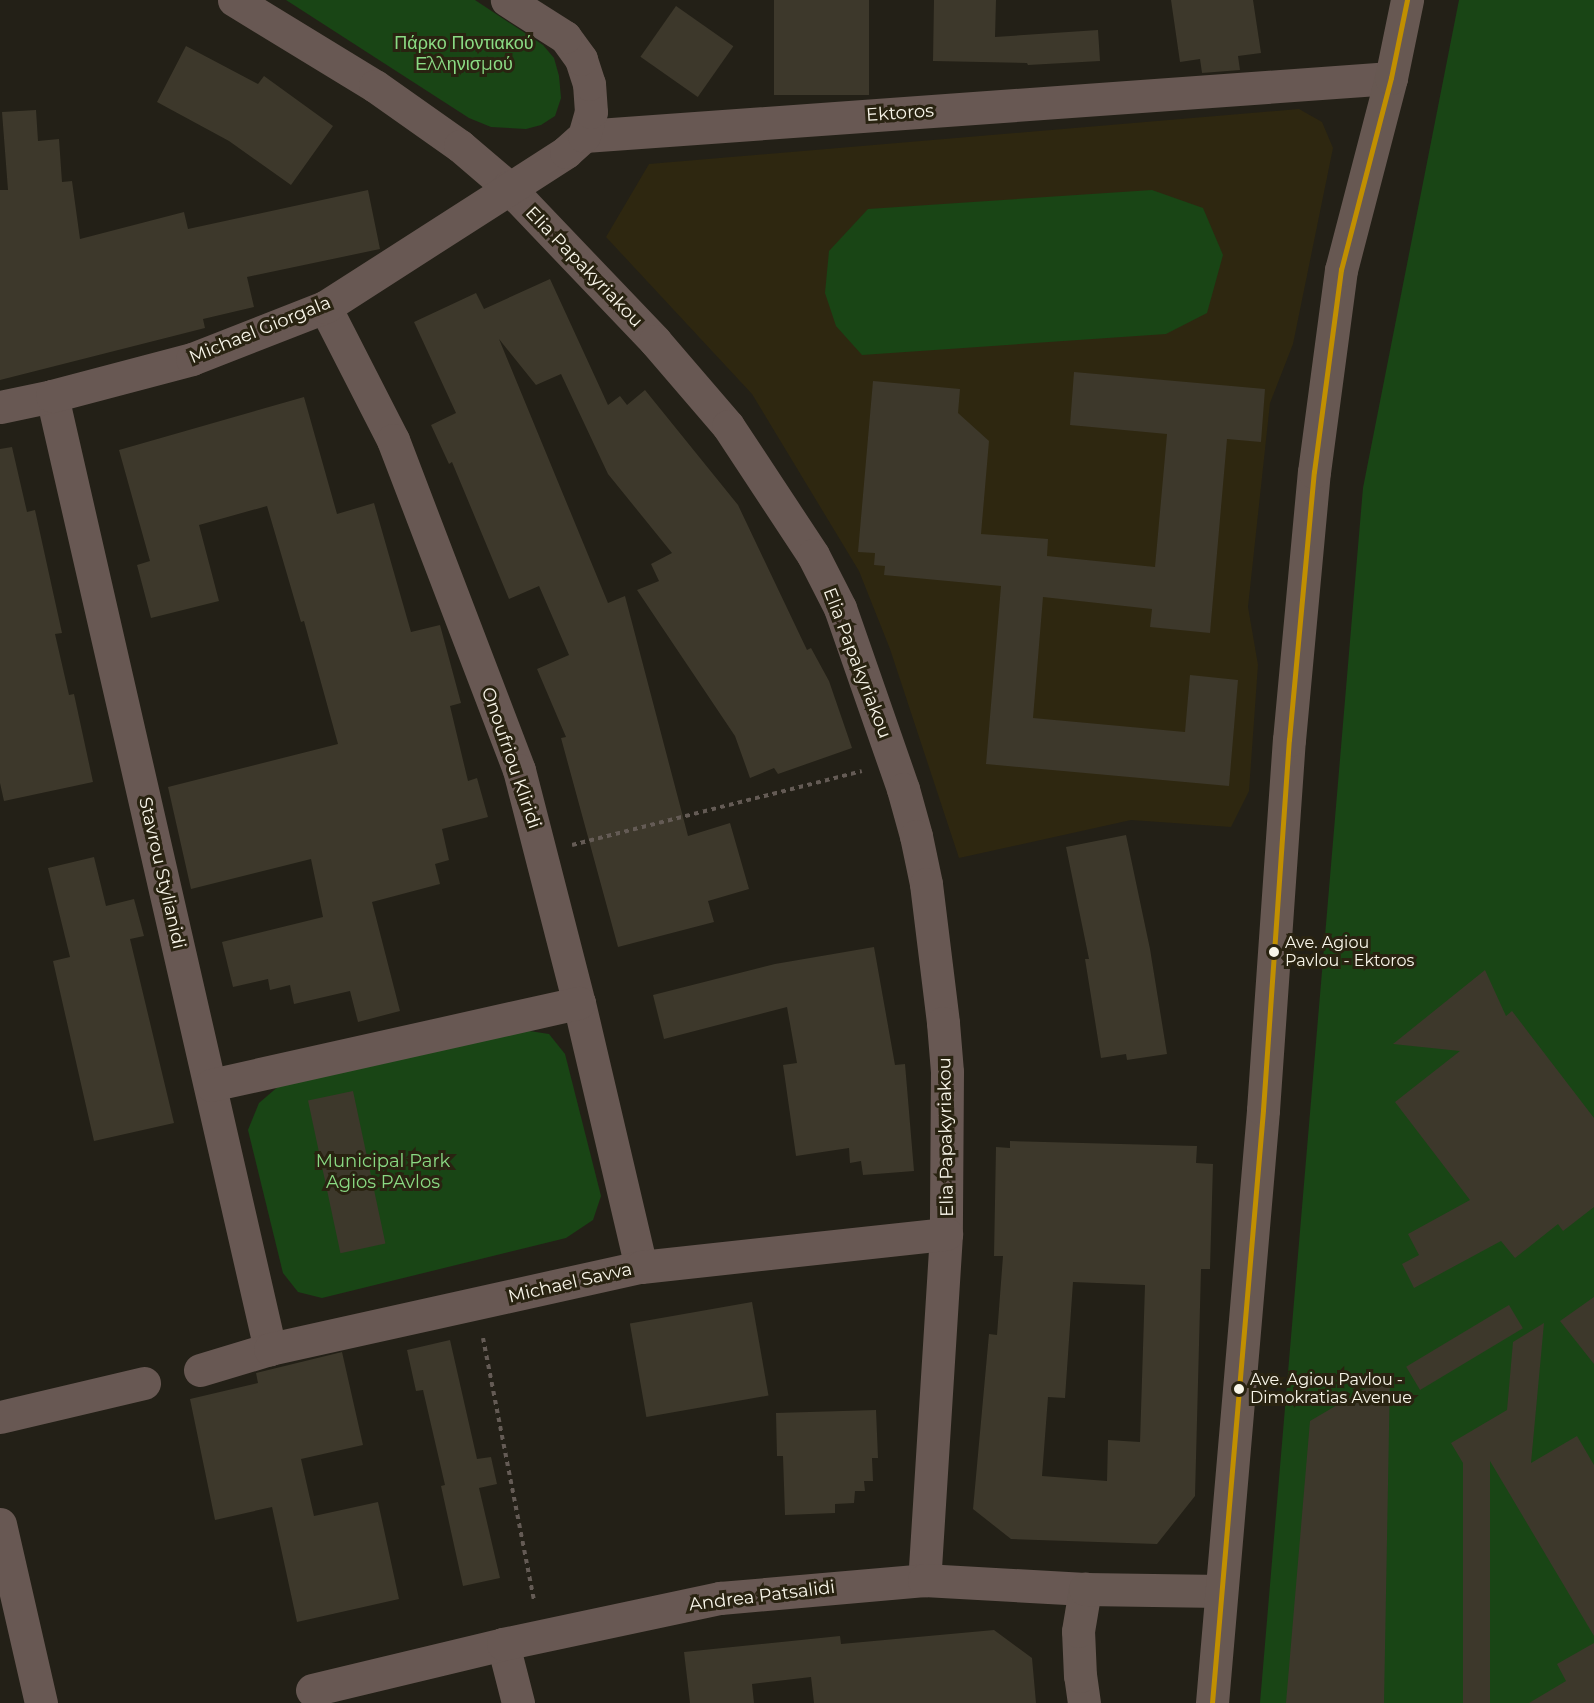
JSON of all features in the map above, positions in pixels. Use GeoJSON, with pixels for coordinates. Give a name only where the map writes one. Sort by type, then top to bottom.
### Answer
{"type":"FeatureCollection","features":[{"type":"Feature","properties":{"kind":"main road"},"geometry":{"type":"LineString","coordinates":[[1212,1703],[1262,1122],[1289,740],[1314,472],[1341,270],[1391,78],[1407,0]]}},
{"type":"Feature","properties":{"kind":"main road"},"geometry":{"type":"LineString","coordinates":[[1084,1589],[1078,1631],[1084,1703]]}},
{"type":"Feature","properties":{"kind":"main road","name":"Andrea Patsalidi"},"geometry":{"type":"LineString","coordinates":[[1084,1589],[1221,1591]]}},
{"type":"Feature","properties":{"kind":"street","name":"Elia Papakyriakou"},"geometry":{"type":"LineString","coordinates":[[234,0],[375,86],[460,146],[508,188],[692,382],[757,468],[813,555],[840,608],[894,763],[916,836],[926,884],[937,970],[946,1072],[946,1234],[924,1580]]}},
{"type":"Feature","properties":{"kind":"street"},"geometry":{"type":"LineString","coordinates":[[507,0],[565,38],[581,58],[589,84],[591,112],[584,136]]}},
{"type":"Feature","properties":{"kind":"street","name":"Ektoros"},"geometry":{"type":"LineString","coordinates":[[584,136],[1391,78]]}},
{"type":"Feature","properties":{"kind":"street","name":"Michael Giorgala"},"geometry":{"type":"LineString","coordinates":[[0,407],[52,396],[192,359],[325,307],[566,152],[584,136]]}},
{"type":"Feature","properties":{"kind":"street","name":"Onoufriou Kliridi"},"geometry":{"type":"LineString","coordinates":[[325,307],[393,440],[519,770],[542,852],[641,1267]]}},
{"type":"Feature","properties":{"kind":"street","name":"Stavrou Stylianidi"},"geometry":{"type":"LineString","coordinates":[[52,396],[270,1349]]}},
{"type":"Feature","properties":{"kind":"street"},"geometry":{"type":"LineString","coordinates":[[211,1085],[579,1003]]}},
{"type":"Feature","properties":{"kind":"street","name":"Michael Savva"},"geometry":{"type":"LineString","coordinates":[[200,1370],[270,1349],[641,1267],[946,1234]]}},
{"type":"Feature","properties":{"kind":"street"},"geometry":{"type":"LineString","coordinates":[[0,1417],[144,1383]]}},
{"type":"Feature","properties":{"kind":"street"},"geometry":{"type":"LineString","coordinates":[[0,1524],[41,1703]]}},
{"type":"Feature","properties":{"kind":"street","name":"Andrea Patsalidi"},"geometry":{"type":"LineString","coordinates":[[312,1690],[503,1644],[720,1598],[924,1580],[1084,1589]]}},
{"type":"Feature","properties":{"kind":"street"},"geometry":{"type":"LineString","coordinates":[[503,1644],[518,1703]]}},
{"type":"Feature","properties":{"kind":"path"},"geometry":{"type":"LineString","coordinates":[[542,852],[894,763]]}},
{"type":"Feature","properties":{"kind":"path"},"geometry":{"type":"LineString","coordinates":[[476,1305],[541,1636]]}},
{"type":"Feature","properties":{"kind":"shaded area"},"geometry":{"type":"Polygon","coordinates":[[[1299,109],[1322,122],[1333,148],[1293,344],[1270,403],[1248,607],[1258,665],[1249,791],[1231,827],[1131,820],[959,858],[890,649],[859,571],[752,394],[606,237],[649,164],[1299,109]]]}},
{"type":"Feature","properties":{"kind":"green space","name":"Πάρκο Ποντιακού Ελληνισμού"},"geometry":{"type":"Polygon","coordinates":[[[286,0],[475,0],[543,45],[554,58],[559,76],[561,98],[555,116],[541,125],[526,129],[491,127],[469,118],[286,0]]]}},
{"type":"Feature","properties":{"kind":"green space"},"geometry":{"type":"Polygon","coordinates":[[[1459,0],[1594,0],[1594,1703],[1260,1703],[1363,488],[1459,0]]]}},
{"type":"Feature","properties":{"kind":"green space"},"geometry":{"type":"Polygon","coordinates":[[[1152,190],[1203,208],[1223,255],[1207,313],[1166,334],[862,355],[836,326],[825,293],[829,251],[868,209],[1152,190]]]}},
{"type":"Feature","properties":{"kind":"green space","name":"Municipal Park Agios PAvlos"},"geometry":{"type":"Polygon","coordinates":[[[523,1030],[549,1034],[565,1054],[601,1196],[593,1220],[566,1238],[322,1298],[298,1292],[283,1273],[248,1130],[259,1103],[280,1085],[523,1030]]]}},
{"type":"Feature","properties":{"kind":"building"},"geometry":{"type":"Polygon","coordinates":[[[774,0],[869,0],[869,95],[774,95],[774,0]]]}},
{"type":"Feature","properties":{"kind":"building"},"geometry":{"type":"Polygon","coordinates":[[[934,0],[996,0],[995,37],[1098,30],[1100,61],[1028,65],[1027,63],[933,61],[934,0]]]}},
{"type":"Feature","properties":{"kind":"building"},"geometry":{"type":"Polygon","coordinates":[[[1171,0],[1253,0],[1261,53],[1238,56],[1240,70],[1202,73],[1200,59],[1180,62],[1171,0]]]}},
{"type":"Feature","properties":{"kind":"building"},"geometry":{"type":"Polygon","coordinates":[[[676,6],[733,46],[698,97],[640,57],[676,6]]]}},
{"type":"Feature","properties":{"kind":"building"},"geometry":{"type":"Polygon","coordinates":[[[186,46],[258,84],[264,76],[333,126],[291,185],[229,141],[157,102],[186,46]]]}},
{"type":"Feature","properties":{"kind":"building"},"geometry":{"type":"Polygon","coordinates":[[[36,110],[38,141],[59,139],[62,182],[72,181],[80,239],[184,212],[188,229],[368,190],[380,249],[247,277],[254,307],[203,319],[205,328],[0,380],[0,190],[8,190],[2,112],[36,110]]]}},
{"type":"Feature","properties":{"kind":"building"},"geometry":{"type":"Polygon","coordinates":[[[550,279],[608,405],[620,396],[627,405],[645,390],[738,505],[807,650],[811,648],[829,681],[852,748],[778,774],[774,768],[750,778],[735,736],[637,590],[659,581],[651,564],[672,553],[608,474],[561,374],[536,385],[499,339],[608,603],[625,596],[688,836],[730,823],[749,889],[708,901],[714,922],[618,947],[561,738],[566,737],[537,669],[569,655],[539,586],[509,599],[452,462],[449,464],[431,425],[456,413],[414,322],[476,293],[484,309],[550,279]]]}},
{"type":"Feature","properties":{"kind":"building"},"geometry":{"type":"Polygon","coordinates":[[[1074,372],[1265,389],[1261,442],[1227,439],[1210,633],[1150,627],[1152,609],[1043,597],[1033,718],[1185,732],[1190,675],[1238,680],[1229,786],[986,764],[1001,586],[884,575],[885,566],[874,565],[875,553],[858,552],[873,381],[960,389],[958,413],[989,441],[981,534],[1048,539],[1047,556],[1155,567],[1167,434],[1070,425],[1074,372]]]}},
{"type":"Feature","properties":{"kind":"building"},"geometry":{"type":"Polygon","coordinates":[[[304,397],[337,514],[374,503],[411,632],[440,625],[461,703],[450,706],[468,781],[477,778],[488,817],[442,829],[449,860],[435,864],[440,884],[372,902],[400,1011],[358,1022],[350,991],[294,1004],[290,985],[270,990],[268,979],[233,987],[222,942],[323,917],[311,859],[191,889],[168,787],[338,744],[304,621],[301,622],[267,506],[199,525],[219,601],[151,618],[137,565],[150,561],[119,450],[304,397]]]}},
{"type":"Feature","properties":{"kind":"building"},"geometry":{"type":"Polygon","coordinates":[[[12,447],[27,512],[35,510],[62,633],[55,634],[69,695],[74,694],[93,782],[4,801],[0,783],[0,449],[12,447]]]}},
{"type":"Feature","properties":{"kind":"building"},"geometry":{"type":"Polygon","coordinates":[[[1126,835],[1150,949],[1167,1054],[1127,1060],[1126,1054],[1101,1058],[1085,959],[1089,959],[1066,847],[1126,835]]]}},
{"type":"Feature","properties":{"kind":"building"},"geometry":{"type":"Polygon","coordinates":[[[94,857],[106,906],[134,899],[144,936],[130,939],[174,1123],[94,1141],[53,961],[70,957],[48,868],[94,857]]]}},
{"type":"Feature","properties":{"kind":"building"},"geometry":{"type":"Polygon","coordinates":[[[874,947],[895,1065],[905,1064],[914,1171],[863,1175],[861,1161],[850,1163],[849,1148],[796,1156],[783,1065],[797,1063],[787,1007],[664,1039],[653,995],[775,964],[874,947]]]}},
{"type":"Feature","properties":{"kind":"building"},"geometry":{"type":"Polygon","coordinates":[[[1485,970],[1506,1016],[1512,1011],[1594,1118],[1594,1207],[1563,1231],[1558,1224],[1515,1258],[1501,1241],[1414,1288],[1402,1264],[1419,1255],[1408,1234],[1470,1200],[1395,1102],[1460,1051],[1393,1044],[1485,970]]]}},
{"type":"Feature","properties":{"kind":"building"},"geometry":{"type":"Polygon","coordinates":[[[353,1091],[385,1244],[340,1253],[308,1101],[353,1091]]]}},
{"type":"Feature","properties":{"kind":"building"},"geometry":{"type":"Polygon","coordinates":[[[1010,1141],[1197,1146],[1196,1163],[1213,1164],[1210,1269],[1201,1269],[1195,1496],[1157,1544],[1011,1539],[973,1509],[989,1334],[997,1335],[1003,1256],[994,1256],[996,1147],[1010,1148],[1010,1141]],[[1073,1282],[1065,1398],[1048,1397],[1042,1476],[1107,1481],[1108,1440],[1140,1442],[1145,1285],[1073,1282]]]}},
{"type":"Feature","properties":{"kind":"building"},"geometry":{"type":"Polygon","coordinates":[[[1594,1297],[1594,1364],[1560,1321],[1594,1297]]]}},
{"type":"Feature","properties":{"kind":"building"},"geometry":{"type":"Polygon","coordinates":[[[752,1302],[768,1396],[646,1417],[630,1324],[752,1302]]]}},
{"type":"Feature","properties":{"kind":"building"},"geometry":{"type":"Polygon","coordinates":[[[1509,1305],[1523,1328],[1420,1390],[1406,1367],[1509,1305]]]}},
{"type":"Feature","properties":{"kind":"building"},"geometry":{"type":"Polygon","coordinates":[[[1544,1323],[1531,1463],[1577,1436],[1594,1465],[1594,1636],[1490,1461],[1490,1703],[1463,1703],[1463,1463],[1451,1443],[1507,1410],[1513,1342],[1544,1323]]]}},
{"type":"Feature","properties":{"kind":"building"},"geometry":{"type":"Polygon","coordinates":[[[450,1340],[477,1459],[491,1457],[497,1484],[479,1488],[500,1578],[463,1586],[441,1486],[445,1485],[423,1390],[416,1391],[407,1350],[450,1340]]]}},
{"type":"Feature","properties":{"kind":"building"},"geometry":{"type":"Polygon","coordinates":[[[342,1352],[363,1445],[301,1459],[314,1516],[378,1502],[399,1599],[297,1622],[272,1507],[215,1520],[190,1399],[258,1383],[256,1373],[342,1352]]]}},
{"type":"Feature","properties":{"kind":"building"},"geometry":{"type":"Polygon","coordinates":[[[1390,1374],[1384,1703],[1286,1703],[1310,1421],[1390,1374]]]}},
{"type":"Feature","properties":{"kind":"building"},"geometry":{"type":"Polygon","coordinates":[[[876,1410],[878,1458],[872,1458],[873,1481],[864,1481],[865,1491],[855,1491],[854,1503],[835,1504],[835,1513],[785,1515],[783,1456],[777,1456],[776,1413],[876,1410]]]}},
{"type":"Feature","properties":{"kind":"building"},"geometry":{"type":"Polygon","coordinates":[[[994,1630],[1032,1658],[1036,1703],[814,1703],[811,1677],[752,1684],[754,1703],[690,1703],[684,1652],[840,1636],[841,1644],[994,1630]]]}},
{"type":"Feature","properties":{"kind":"building"},"geometry":{"type":"Polygon","coordinates":[[[1594,1643],[1594,1703],[1529,1703],[1566,1681],[1557,1664],[1594,1643]]]}},
{"type":"Feature","properties":{"kind":"transit line"},"geometry":{"type":"LineString","coordinates":[[1212,1703],[1263,1110],[1289,740],[1314,472],[1341,270],[1391,78],[1407,0]]}},
{"type":"Feature","properties":{"kind":"place","name":"Ave. Agiou Pavlou - Ektoros"},"geometry":{"type":"Point","coordinates":[1274,952]}},
{"type":"Feature","properties":{"kind":"place","name":"Ave. Agiou Pavlou - Dimokratias Avenue"},"geometry":{"type":"Point","coordinates":[1239,1389]}}]}
